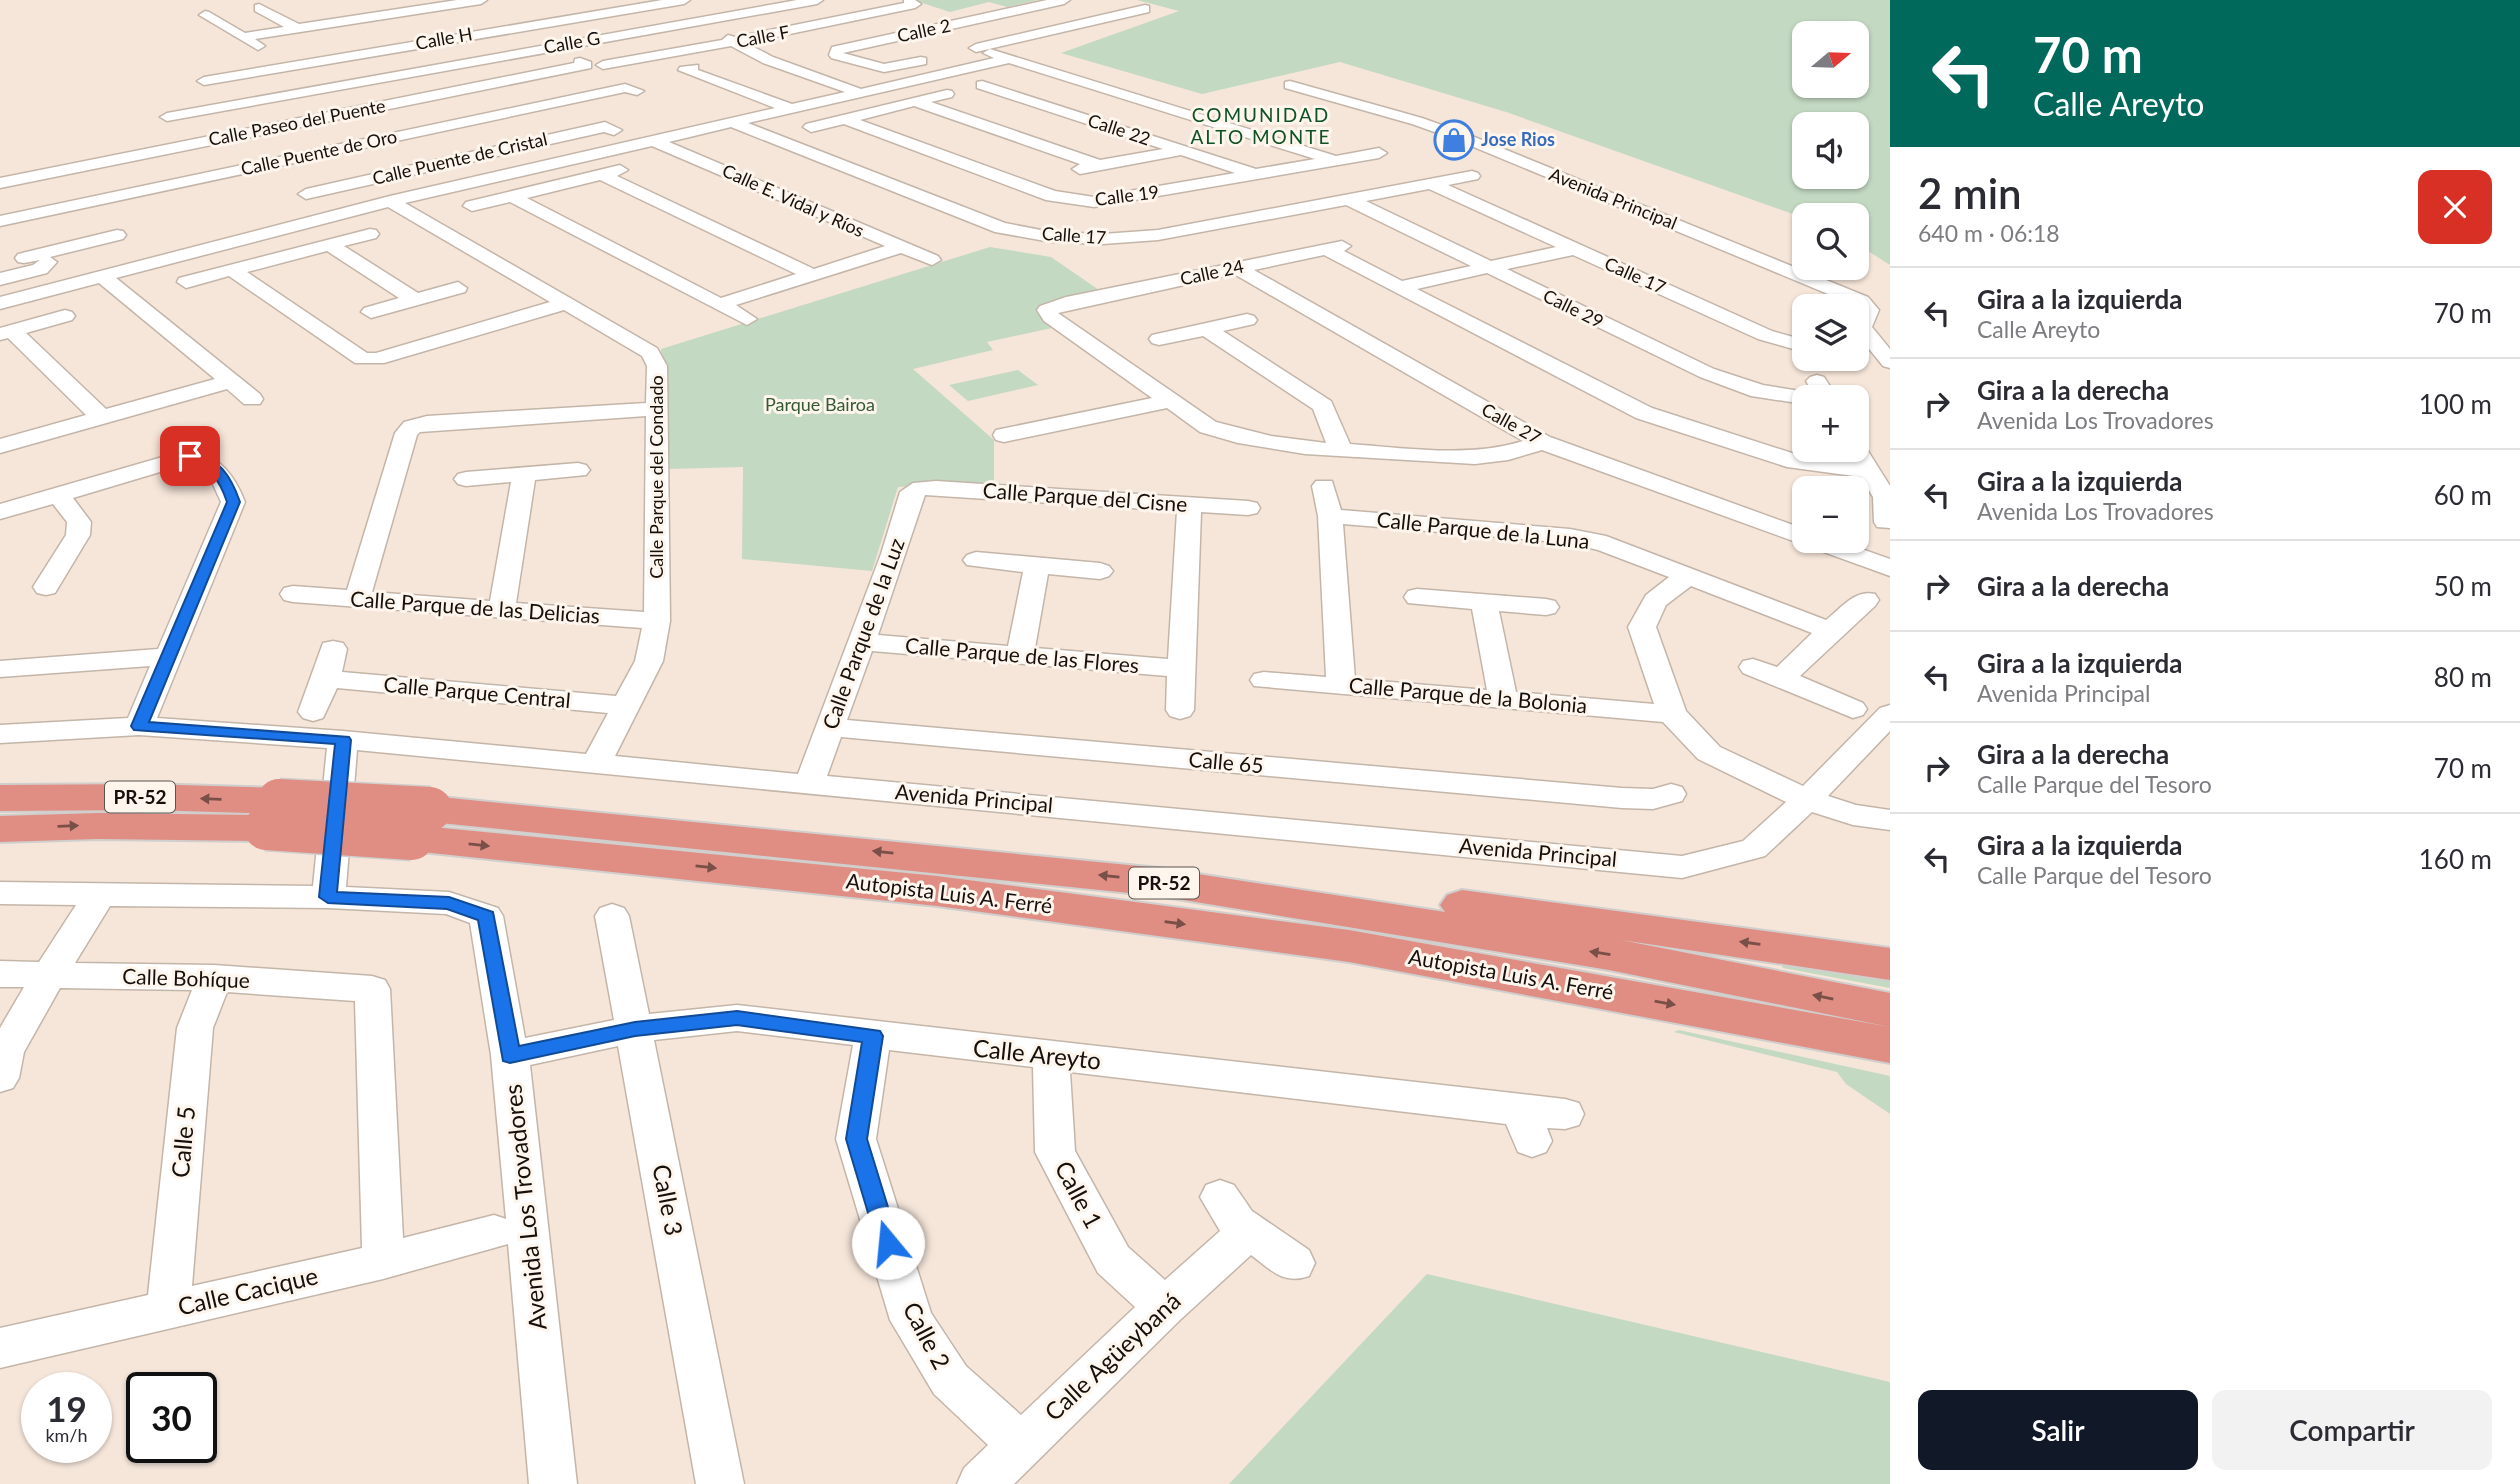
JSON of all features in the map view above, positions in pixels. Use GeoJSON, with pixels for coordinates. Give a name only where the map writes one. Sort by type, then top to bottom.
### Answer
{"type":"FeatureCollection","features":[{"type":"Feature","properties":{"kind":"highway","name":"Autopista Luis A. Ferré"},"geometry":{"type":"LineString","coordinates":[[0,798],[147,797],[272,814],[421,823],[1159,882],[1609,954],[1890,1010]]}},
{"type":"Feature","properties":{"kind":"highway","name":"Autopista Luis A. Ferré"},"geometry":{"type":"LineString","coordinates":[[0,828],[272,814]]}},
{"type":"Feature","properties":{"kind":"highway","name":"Autopista Luis A. Ferré"},"geometry":{"type":"LineString","coordinates":[[421,823],[1335,944],[1890,1045]]}},
{"type":"Feature","properties":{"kind":"highway"},"geometry":{"type":"LineString","coordinates":[[1159,882],[1263,881],[1627,926],[1890,964]]}},
{"type":"Feature","properties":{"kind":"highway"},"geometry":{"type":"LineString","coordinates":[[1844,1035],[1890,1058]]}},
{"type":"Feature","properties":{"kind":"street"},"geometry":{"type":"LineString","coordinates":[[277,18],[399,0]]}},
{"type":"Feature","properties":{"kind":"street"},"geometry":{"type":"LineString","coordinates":[[243,37],[481,0]]}},
{"type":"Feature","properties":{"kind":"street"},"geometry":{"type":"LineString","coordinates":[[637,0],[716,31],[768,60],[860,93]]}},
{"type":"Feature","properties":{"kind":"street","name":"Calle H"},"geometry":{"type":"LineString","coordinates":[[204,81],[684,0]]}},
{"type":"Feature","properties":{"kind":"street","name":"Calle G"},"geometry":{"type":"LineString","coordinates":[[167,117],[817,0]]}},
{"type":"Feature","properties":{"kind":"street","name":"Calle 2"},"geometry":{"type":"LineString","coordinates":[[935,58],[884,68],[836,55],[837,50],[1064,0]]}},
{"type":"Feature","properties":{"kind":"street","name":"Calle 19"},"geometry":{"type":"LineString","coordinates":[[1124,0],[1146,6],[1145,9],[967,50],[1014,60],[1337,160]]}},
{"type":"Feature","properties":{"kind":"street","name":"Calle F"},"geometry":{"type":"LineString","coordinates":[[603,65],[733,42],[915,4],[909,2]]}},
{"type":"Feature","properties":{"kind":"street"},"geometry":{"type":"LineString","coordinates":[[259,8],[298,29]]}},
{"type":"Feature","properties":{"kind":"street"},"geometry":{"type":"LineString","coordinates":[[205,15],[328,87]]}},
{"type":"Feature","properties":{"kind":"street"},"geometry":{"type":"LineString","coordinates":[[0,303],[390,201],[1014,60]]}},
{"type":"Feature","properties":{"kind":"street","name":"Calle Paseo del Puente"},"geometry":{"type":"LineString","coordinates":[[0,183],[586,65],[580,62]]}},
{"type":"Feature","properties":{"kind":"street"},"geometry":{"type":"LineString","coordinates":[[694,68],[685,70],[791,109]]}},
{"type":"Feature","properties":{"kind":"street"},"geometry":{"type":"LineString","coordinates":[[811,127],[1009,78]]}},
{"type":"Feature","properties":{"kind":"street","name":"Calle 22"},"geometry":{"type":"LineString","coordinates":[[982,85],[1256,175]]}},
{"type":"Feature","properties":{"kind":"street","name":"Avenida Principal"},"geometry":{"type":"LineString","coordinates":[[1290,85],[1417,121],[1462,137],[1861,301],[1869,310],[1862,328],[1889,361]]}},
{"type":"Feature","properties":{"kind":"street","name":"Calle Puente de Oro"},"geometry":{"type":"LineString","coordinates":[[0,221],[625,88],[637,91]]}},
{"type":"Feature","properties":{"kind":"street"},"geometry":{"type":"LineString","coordinates":[[348,98],[496,177]]}},
{"type":"Feature","properties":{"kind":"street"},"geometry":{"type":"LineString","coordinates":[[916,102],[1098,166]]}},
{"type":"Feature","properties":{"kind":"street"},"geometry":{"type":"LineString","coordinates":[[1227,125],[1253,117]]}},
{"type":"Feature","properties":{"kind":"street","name":"Calle 19"},"geometry":{"type":"LineString","coordinates":[[845,119],[1052,195],[1094,202],[1379,153]]}},
{"type":"Feature","properties":{"kind":"street","name":"Calle 17"},"geometry":{"type":"LineString","coordinates":[[734,123],[1001,228],[1051,237],[1103,239],[1158,235],[1472,176]]}},
{"type":"Feature","properties":{"kind":"street","name":"Calle Puente de Cristal"},"geometry":{"type":"LineString","coordinates":[[306,194],[606,127],[614,130]]}},
{"type":"Feature","properties":{"kind":"street"},"geometry":{"type":"LineString","coordinates":[[1462,137],[1489,132]]}},
{"type":"Feature","properties":{"kind":"street","name":"Calle E. Vidal y Ríos"},"geometry":{"type":"LineString","coordinates":[[654,141],[932,260]]}},
{"type":"Feature","properties":{"kind":"street"},"geometry":{"type":"LineString","coordinates":[[1061,172],[1182,150]]}},
{"type":"Feature","properties":{"kind":"street"},"geometry":{"type":"LineString","coordinates":[[472,206],[627,168]]}},
{"type":"Feature","properties":{"kind":"street"},"geometry":{"type":"LineString","coordinates":[[603,175],[813,275]]}},
{"type":"Feature","properties":{"kind":"street","name":"Calle 17"},"geometry":{"type":"LineString","coordinates":[[1431,184],[1765,335],[1792,342]]}},
{"type":"Feature","properties":{"kind":"street"},"geometry":{"type":"LineString","coordinates":[[1150,194],[1207,226]]}},
{"type":"Feature","properties":{"kind":"street"},"geometry":{"type":"LineString","coordinates":[[513,197],[747,319]]}},
{"type":"Feature","properties":{"kind":"street","name":"Calle 29"},"geometry":{"type":"LineString","coordinates":[[1348,200],[1707,373],[1759,391],[1792,392]]}},
{"type":"Feature","properties":{"kind":"street","name":"Calle Parque del Condado"},"geometry":{"type":"LineString","coordinates":[[390,201],[650,352],[657,366],[657,621],[649,661],[596,764]]}},
{"type":"Feature","properties":{"kind":"street"},"geometry":{"type":"LineString","coordinates":[[186,282],[370,234]]}},
{"type":"Feature","properties":{"kind":"street"},"geometry":{"type":"LineString","coordinates":[[24,258],[117,235]]}},
{"type":"Feature","properties":{"kind":"street"},"geometry":{"type":"LineString","coordinates":[[330,245],[415,300]]}},
{"type":"Feature","properties":{"kind":"street"},"geometry":{"type":"LineString","coordinates":[[720,303],[899,248]]}},
{"type":"Feature","properties":{"kind":"street","name":"Calle 24"},"geometry":{"type":"LineString","coordinates":[[1542,442],[1508,453],[1475,457],[1273,444],[1236,437],[1208,427],[1169,401],[1051,317],[1047,310],[1066,303],[1335,248],[1399,287],[1644,412],[1795,462],[1869,471]]}},
{"type":"Feature","properties":{"kind":"street"},"geometry":{"type":"LineString","coordinates":[[1399,287],[1574,249]]}},
{"type":"Feature","properties":{"kind":"street"},"geometry":{"type":"LineString","coordinates":[[0,279],[40,269],[47,265],[50,251]]}},
{"type":"Feature","properties":{"kind":"street","name":"Calle 27"},"geometry":{"type":"LineString","coordinates":[[1237,268],[1542,442],[1792,533]]}},
{"type":"Feature","properties":{"kind":"street"},"geometry":{"type":"LineString","coordinates":[[234,271],[362,359],[377,359],[567,303]]}},
{"type":"Feature","properties":{"kind":"street"},"geometry":{"type":"LineString","coordinates":[[103,277],[252,399]]}},
{"type":"Feature","properties":{"kind":"street"},"geometry":{"type":"LineString","coordinates":[[371,312],[458,288]]}},
{"type":"Feature","properties":{"kind":"street"},"geometry":{"type":"LineString","coordinates":[[6,332],[65,316]]}},
{"type":"Feature","properties":{"kind":"street"},"geometry":{"type":"LineString","coordinates":[[1159,339],[1247,320]]}},
{"type":"Feature","properties":{"kind":"street"},"geometry":{"type":"LineString","coordinates":[[1206,328],[1323,406],[1339,449]]}},
{"type":"Feature","properties":{"kind":"street"},"geometry":{"type":"LineString","coordinates":[[6,332],[101,417]]}},
{"type":"Feature","properties":{"kind":"street"},"geometry":{"type":"LineString","coordinates":[[1869,357],[1889,361]]}},
{"type":"Feature","properties":{"kind":"street"},"geometry":{"type":"LineString","coordinates":[[0,446],[228,382]]}},
{"type":"Feature","properties":{"kind":"street"},"geometry":{"type":"LineString","coordinates":[[1004,435],[1169,401]]}},
{"type":"Feature","properties":{"kind":"street"},"geometry":{"type":"LineString","coordinates":[[358,599],[406,433],[412,427],[449,422],[657,409]]}},
{"type":"Feature","properties":{"kind":"street"},"geometry":{"type":"LineString","coordinates":[[0,512],[190,456],[202,458],[226,480],[233,502],[139,726]]}},
{"type":"Feature","properties":{"kind":"street"},"geometry":{"type":"LineString","coordinates":[[1864,462],[1885,497],[1886,522]]}},
{"type":"Feature","properties":{"kind":"street"},"geometry":{"type":"LineString","coordinates":[[466,479],[578,470]]}},
{"type":"Feature","properties":{"kind":"street"},"geometry":{"type":"LineString","coordinates":[[501,611],[524,475]]}},
{"type":"Feature","properties":{"kind":"street"},"geometry":{"type":"LineString","coordinates":[[1324,486],[1331,516],[1341,685]]}},
{"type":"Feature","properties":{"kind":"street","name":"Calle Parque del Cisne"},"geometry":{"type":"LineString","coordinates":[[921,488],[1248,508]]}},
{"type":"Feature","properties":{"kind":"street","name":"Calle Parque de la Luz"},"geometry":{"type":"LineString","coordinates":[[810,784],[894,554],[912,492],[921,488]]}},
{"type":"Feature","properties":{"kind":"street"},"geometry":{"type":"LineString","coordinates":[[46,587],[78,535],[79,522],[58,494]]}},
{"type":"Feature","properties":{"kind":"street"},"geometry":{"type":"LineString","coordinates":[[1180,710],[1189,506]]}},
{"type":"Feature","properties":{"kind":"street","name":"Calle Parque de la Luna"},"geometry":{"type":"LineString","coordinates":[[1331,516],[1570,536],[1606,544],[1830,631]]}},
{"type":"Feature","properties":{"kind":"street"},"geometry":{"type":"LineString","coordinates":[[1849,553],[1890,568]]}},
{"type":"Feature","properties":{"kind":"street"},"geometry":{"type":"LineString","coordinates":[[976,560],[1100,571]]}},
{"type":"Feature","properties":{"kind":"street"},"geometry":{"type":"LineString","coordinates":[[1020,656],[1037,566]]}},
{"type":"Feature","properties":{"kind":"street"},"geometry":{"type":"LineString","coordinates":[[1687,576],[1655,601],[1642,627],[1672,714],[1709,754],[1807,800],[1853,815],[1890,820]]}},
{"type":"Feature","properties":{"kind":"street","name":"Calle Parque de las Delicias"},"geometry":{"type":"LineString","coordinates":[[293,594],[657,621]]}},
{"type":"Feature","properties":{"kind":"street"},"geometry":{"type":"LineString","coordinates":[[1417,597],[1546,607]]}},
{"type":"Feature","properties":{"kind":"street"},"geometry":{"type":"LineString","coordinates":[[1781,679],[1866,600]]}},
{"type":"Feature","properties":{"kind":"street"},"geometry":{"type":"LineString","coordinates":[[1484,602],[1503,698]]}},
{"type":"Feature","properties":{"kind":"street","name":"Calle Parque de las Flores"},"geometry":{"type":"LineString","coordinates":[[861,642],[1182,669]]}},
{"type":"Feature","properties":{"kind":"street"},"geometry":{"type":"LineString","coordinates":[[313,712],[326,679],[333,649]]}},
{"type":"Feature","properties":{"kind":"street"},"geometry":{"type":"LineString","coordinates":[[0,669],[170,656]]}},
{"type":"Feature","properties":{"kind":"street"},"geometry":{"type":"LineString","coordinates":[[1753,667],[1853,709]]}},
{"type":"Feature","properties":{"kind":"street","name":"Calle Parque Central"},"geometry":{"type":"LineString","coordinates":[[326,679],[628,706]]}},
{"type":"Feature","properties":{"kind":"street","name":"Calle Parque de la Bolonia"},"geometry":{"type":"LineString","coordinates":[[1264,680],[1672,714]]}},
{"type":"Feature","properties":{"kind":"street","name":"Avenida Principal"},"geometry":{"type":"LineString","coordinates":[[0,734],[139,726],[343,740],[1682,867],[1754,849],[1807,800],[1890,714]]}},
{"type":"Feature","properties":{"kind":"street","name":"Calle 65"},"geometry":{"type":"LineString","coordinates":[[831,727],[1619,788],[1653,799],[1671,794]]}},
{"type":"Feature","properties":{"kind":"street"},"geometry":{"type":"LineString","coordinates":[[328,897],[343,740]]}},
{"type":"Feature","properties":{"kind":"street","name":"Avenida Los Trovadores"},"geometry":{"type":"LineString","coordinates":[[0,893],[328,897],[449,903],[486,916],[510,1055],[554,1484]]}},
{"type":"Feature","properties":{"kind":"street"},"geometry":{"type":"LineString","coordinates":[[0,1078],[5,1052],[49,975],[101,893]]}},
{"type":"Feature","properties":{"kind":"street","name":"Calle 3"},"geometry":{"type":"LineString","coordinates":[[612,916],[720,1484]]}},
{"type":"Feature","properties":{"kind":"street","name":"Calle Bohíque"},"geometry":{"type":"LineString","coordinates":[[0,974],[214,978],[372,989],[383,1261]]}},
{"type":"Feature","properties":{"kind":"street","name":"Calle 5"},"geometry":{"type":"LineString","coordinates":[[168,1310],[195,1028],[214,978]]}},
{"type":"Feature","properties":{"kind":"street","name":"Calle Areyto"},"geometry":{"type":"LineString","coordinates":[[510,1055],[635,1029],[737,1018],[1051,1056],[1526,1126],[1565,1114]]}},
{"type":"Feature","properties":{"kind":"street","name":"Calle 2"},"geometry":{"type":"LineString","coordinates":[[873,1036],[856,1139],[912,1320],[950,1380],[1021,1445]]}},
{"type":"Feature","properties":{"kind":"street","name":"Calle 1"},"geometry":{"type":"LineString","coordinates":[[1051,1056],[1055,1152],[1112,1260],[1165,1307]]}},
{"type":"Feature","properties":{"kind":"street"},"geometry":{"type":"LineString","coordinates":[[1220,1197],[1237,1223],[1294,1263]]}},
{"type":"Feature","properties":{"kind":"street","name":"Calle Cacique"},"geometry":{"type":"LineString","coordinates":[[0,1348],[383,1261],[494,1231]]}},
{"type":"Feature","properties":{"kind":"street","name":"Calle Agüeybaná"},"geometry":{"type":"LineString","coordinates":[[981,1484],[1165,1307],[1248,1232]]}},
{"type":"Feature","properties":{"kind":"green space"},"geometry":{"type":"Polygon","coordinates":[[[913,0],[1038,0],[1007,7],[989,2],[950,12],[913,0]]]}},
{"type":"Feature","properties":{"kind":"green space"},"geometry":{"type":"Polygon","coordinates":[[[1137,0],[1890,0],[1890,265],[1869,252],[1869,203],[1792,203],[1792,214],[1506,112],[1340,62],[1202,94],[1061,53],[1179,11],[1137,0]]]}},
{"type":"Feature","properties":{"kind":"green space","name":"Parque Bairoa"},"geometry":{"type":"Polygon","coordinates":[[[990,247],[1051,257],[1099,290],[1036,311],[1052,328],[987,342],[993,350],[913,369],[994,440],[994,482],[898,487],[872,571],[742,559],[743,467],[669,469],[661,349],[990,247]]]}},
{"type":"Feature","properties":{"kind":"green space"},"geometry":{"type":"Polygon","coordinates":[[[1018,370],[1038,385],[968,401],[949,385],[1018,370]]]}},
{"type":"Feature","properties":{"kind":"green space"},"geometry":{"type":"Polygon","coordinates":[[[1777,955],[1890,972],[1890,988],[1783,968],[1777,955]]]}},
{"type":"Feature","properties":{"kind":"green space"},"geometry":{"type":"Polygon","coordinates":[[[1679,1030],[1890,1076],[1890,1114],[1846,1084],[1837,1072],[1674,1032],[1679,1030]]]}},
{"type":"Feature","properties":{"kind":"green space"},"geometry":{"type":"Polygon","coordinates":[[[1427,1274],[1890,1382],[1890,1484],[1229,1484],[1427,1274]]]}},
{"type":"Feature","properties":{"kind":"place","name":"Jose Rios"},"geometry":{"type":"Point","coordinates":[1454,140]}},
{"type":"Feature","properties":{"kind":"district","name":"COMUNIDAD ALTO MONTE"},"geometry":{"type":"Point","coordinates":[1261,126]}},
{"type":"Feature","properties":{"kind":"route"},"geometry":{"type":"LineString","coordinates":[[190,456],[202,458],[226,480],[233,502],[139,726],[343,740],[328,897],[449,903],[486,916],[510,1055],[635,1029],[737,1018],[873,1036],[856,1139],[888,1243]]}}]}
